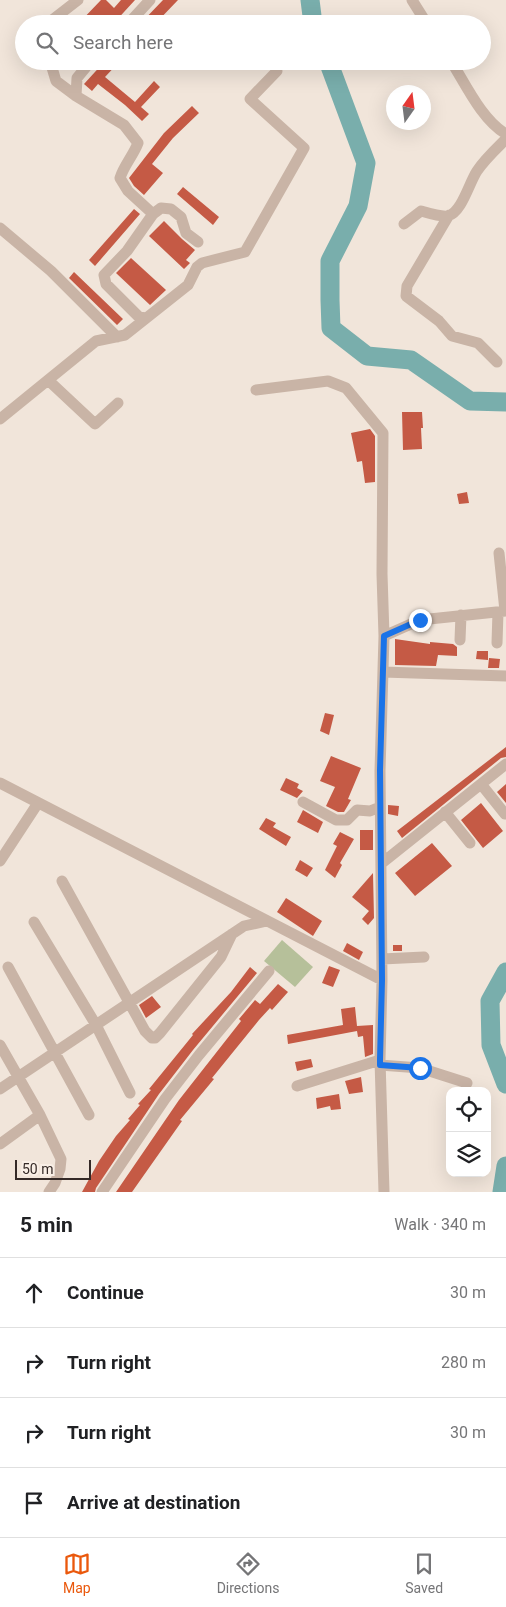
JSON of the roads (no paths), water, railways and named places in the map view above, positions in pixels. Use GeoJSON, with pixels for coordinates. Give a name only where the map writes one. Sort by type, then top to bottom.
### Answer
{"type":"FeatureCollection","features":[{"type":"Feature","properties":{"kind":"street"},"geometry":{"type":"LineString","coordinates":[[58,15],[78,0]]}},
{"type":"Feature","properties":{"kind":"street"},"geometry":{"type":"LineString","coordinates":[[136,15],[150,0]]}},
{"type":"Feature","properties":{"kind":"street"},"geometry":{"type":"LineString","coordinates":[[412,0],[421,15]]}},
{"type":"Feature","properties":{"kind":"street"},"geometry":{"type":"LineString","coordinates":[[53,70],[56,81],[76,96],[124,125],[138,144],[134,156],[123,169],[120,178],[128,191],[153,214]]}},
{"type":"Feature","properties":{"kind":"street"},"geometry":{"type":"LineString","coordinates":[[76,96],[77,78],[84,70]]}},
{"type":"Feature","properties":{"kind":"street"},"geometry":{"type":"LineString","coordinates":[[404,224],[420,211],[443,216],[456,211],[477,172],[495,150],[504,131],[487,118],[457,70]]}},
{"type":"Feature","properties":{"kind":"street"},"geometry":{"type":"LineString","coordinates":[[0,420],[96,341],[124,334],[188,284],[197,267],[202,263],[246,252],[304,148],[250,99],[277,71]]}},
{"type":"Feature","properties":{"kind":"street"},"geometry":{"type":"LineString","coordinates":[[144,318],[138,316],[106,284],[104,274],[127,251],[153,214],[161,208],[171,209],[181,217],[186,233],[198,242]]}},
{"type":"Feature","properties":{"kind":"street"},"geometry":{"type":"LineString","coordinates":[[448,215],[407,286],[406,296],[439,321],[452,336],[478,343],[497,362]]}},
{"type":"Feature","properties":{"kind":"street"},"geometry":{"type":"LineString","coordinates":[[0,228],[52,271],[118,337]]}},
{"type":"Feature","properties":{"kind":"street"},"geometry":{"type":"LineString","coordinates":[[48,380],[95,424],[118,403]]}},
{"type":"Feature","properties":{"kind":"street"},"geometry":{"type":"LineString","coordinates":[[256,390],[328,381],[346,388],[383,433],[382,574],[384,636],[380,807],[382,863],[380,1063],[384,1192]]}},
{"type":"Feature","properties":{"kind":"street"},"geometry":{"type":"LineString","coordinates":[[497,642],[503,612],[499,553]]}},
{"type":"Feature","properties":{"kind":"street"},"geometry":{"type":"LineString","coordinates":[[384,636],[420,620],[503,612]]}},
{"type":"Feature","properties":{"kind":"street"},"geometry":{"type":"LineString","coordinates":[[460,640],[461,615]]}},
{"type":"Feature","properties":{"kind":"street"},"geometry":{"type":"LineString","coordinates":[[382,672],[506,676]]}},
{"type":"Feature","properties":{"kind":"street"},"geometry":{"type":"LineString","coordinates":[[382,863],[506,764]]}},
{"type":"Feature","properties":{"kind":"street"},"geometry":{"type":"LineString","coordinates":[[0,784],[382,980]]}},
{"type":"Feature","properties":{"kind":"street"},"geometry":{"type":"LineString","coordinates":[[481,784],[505,814]]}},
{"type":"Feature","properties":{"kind":"street"},"geometry":{"type":"LineString","coordinates":[[303,802],[336,820],[346,820],[357,810],[370,811],[380,807]]}},
{"type":"Feature","properties":{"kind":"street"},"geometry":{"type":"LineString","coordinates":[[0,861],[38,803]]}},
{"type":"Feature","properties":{"kind":"street"},"geometry":{"type":"LineString","coordinates":[[445,812],[470,843]]}},
{"type":"Feature","properties":{"kind":"street"},"geometry":{"type":"LineString","coordinates":[[62,881],[129,1003],[150,1037],[155,1038],[222,957],[232,934]]}},
{"type":"Feature","properties":{"kind":"street"},"geometry":{"type":"LineString","coordinates":[[0,1089],[244,926],[267,921]]}},
{"type":"Feature","properties":{"kind":"street"},"geometry":{"type":"LineString","coordinates":[[34,922],[96,1025],[130,1093]]}},
{"type":"Feature","properties":{"kind":"street"},"geometry":{"type":"LineString","coordinates":[[382,959],[424,957]]}},
{"type":"Feature","properties":{"kind":"street"},"geometry":{"type":"LineString","coordinates":[[8,967],[90,1115]]}},
{"type":"Feature","properties":{"kind":"street"},"geometry":{"type":"LineString","coordinates":[[102,1192],[165,1099],[199,1055],[270,971]]}},
{"type":"Feature","properties":{"kind":"street"},"geometry":{"type":"LineString","coordinates":[[0,1045],[40,1115],[61,1159],[55,1183],[49,1192]]}},
{"type":"Feature","properties":{"kind":"street"},"geometry":{"type":"LineString","coordinates":[[297,1086],[380,1063],[420,1068],[467,1083]]}},
{"type":"Feature","properties":{"kind":"street"},"geometry":{"type":"LineString","coordinates":[[0,1144],[40,1115]]}},
{"type":"Feature","properties":{"kind":"waterway"},"geometry":{"type":"LineString","coordinates":[[310,0],[312,15]]}},
{"type":"Feature","properties":{"kind":"waterway"},"geometry":{"type":"LineString","coordinates":[[331,70],[366,163],[358,206],[330,261],[331,328],[367,356],[411,360],[470,401],[506,402]]}},
{"type":"Feature","properties":{"kind":"waterway"},"geometry":{"type":"LineString","coordinates":[[506,972],[490,1001],[491,1045],[506,1084]]}},
{"type":"Feature","properties":{"kind":"waterway"},"geometry":{"type":"LineString","coordinates":[[502,1192],[506,1166]]}}]}
